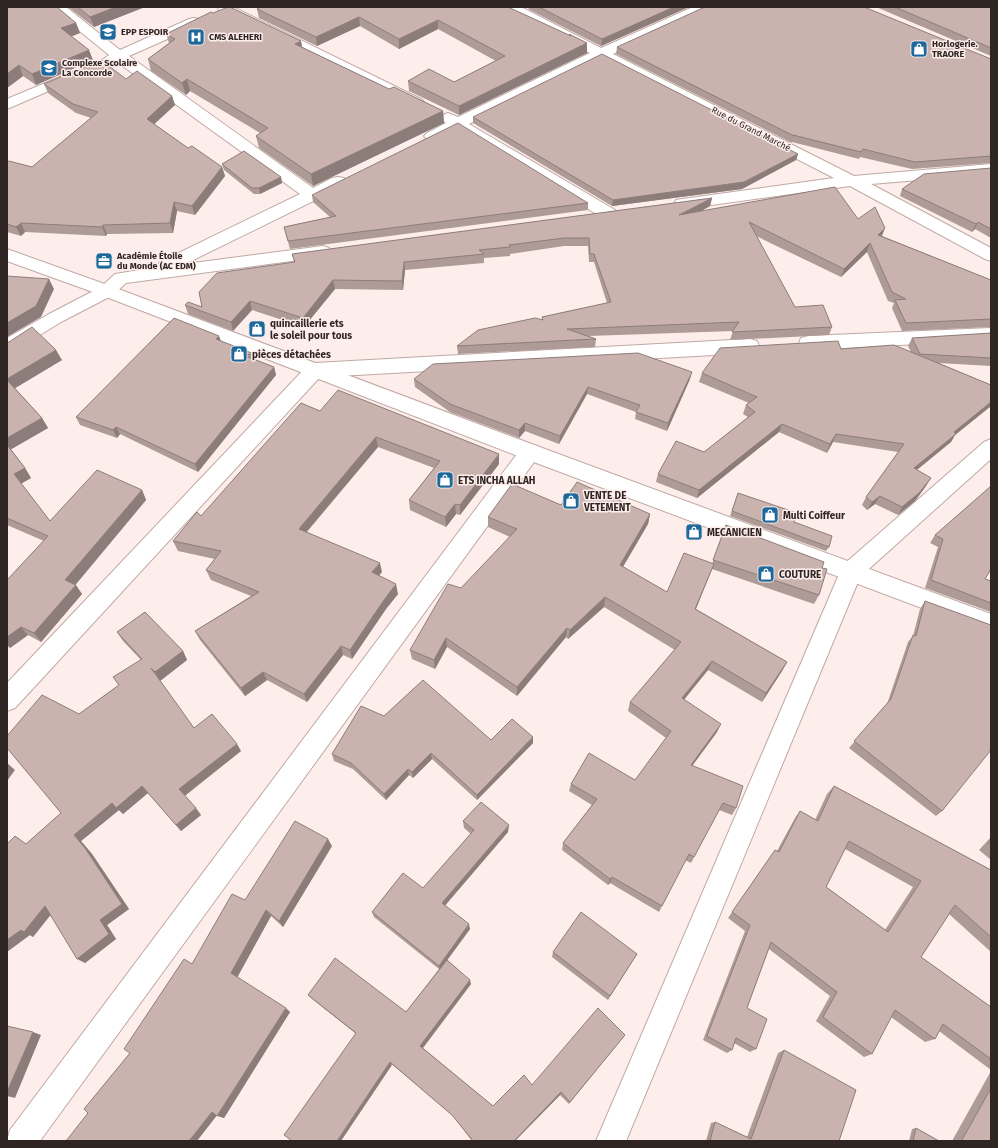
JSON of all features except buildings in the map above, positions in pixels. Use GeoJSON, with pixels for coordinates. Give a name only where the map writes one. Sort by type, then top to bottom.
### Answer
{"type":"FeatureCollection","features":[{"type":"Feature","properties":{"kind":"street"},"geometry":{"type":"LineString","coordinates":[[57,7],[119,56],[312,195]]}},
{"type":"Feature","properties":{"kind":"street","name":"Rue du Grand Marché"},"geometry":{"type":"LineString","coordinates":[[510,7],[852,180],[991,254]]}},
{"type":"Feature","properties":{"kind":"street"},"geometry":{"type":"LineString","coordinates":[[417,144],[602,53],[704,7]]}},
{"type":"Feature","properties":{"kind":"street"},"geometry":{"type":"LineString","coordinates":[[98,65],[225,8],[459,123],[616,213],[585,218]]}},
{"type":"Feature","properties":{"kind":"street"},"geometry":{"type":"LineString","coordinates":[[7,104],[84,71]]}},
{"type":"Feature","properties":{"kind":"street"},"geometry":{"type":"LineString","coordinates":[[663,207],[852,180],[991,169]]}},
{"type":"Feature","properties":{"kind":"street"},"geometry":{"type":"LineString","coordinates":[[150,274],[354,175]]}},
{"type":"Feature","properties":{"kind":"street"},"geometry":{"type":"LineString","coordinates":[[7,346],[107,290],[121,278],[340,250]]}},
{"type":"Feature","properties":{"kind":"street"},"geometry":{"type":"LineString","coordinates":[[7,255],[107,290],[530,452],[991,624]]}},
{"type":"Feature","properties":{"kind":"street"},"geometry":{"type":"LineString","coordinates":[[792,344],[991,334]]}},
{"type":"Feature","properties":{"kind":"street"},"geometry":{"type":"LineString","coordinates":[[7,700],[315,370],[768,345]]}},
{"type":"Feature","properties":{"kind":"street"},"geometry":{"type":"LineString","coordinates":[[611,1141],[851,572],[991,447]]}},
{"type":"Feature","properties":{"kind":"street"},"geometry":{"type":"LineString","coordinates":[[21,1141],[530,452]]}},
{"type":"Feature","properties":{"kind":"place","name":"EPP ESPOIR"},"geometry":{"type":"Point","coordinates":[108,32]}},
{"type":"Feature","properties":{"kind":"place","name":"CMS ALEHERI"},"geometry":{"type":"Point","coordinates":[196,37]}},
{"type":"Feature","properties":{"kind":"place","name":"Horlogerie. TRAORE"},"geometry":{"type":"Point","coordinates":[919,49]}},
{"type":"Feature","properties":{"kind":"place","name":"Complexe Scolaire La Concorde"},"geometry":{"type":"Point","coordinates":[49,68]}},
{"type":"Feature","properties":{"kind":"place","name":"Académie Étoile du Monde (AC EDM)"},"geometry":{"type":"Point","coordinates":[104,261]}},
{"type":"Feature","properties":{"kind":"place","name":"quincaillerie ets le soleil pour tous"},"geometry":{"type":"Point","coordinates":[257,329]}},
{"type":"Feature","properties":{"kind":"place","name":"pièces détachées"},"geometry":{"type":"Point","coordinates":[239,354]}},
{"type":"Feature","properties":{"kind":"place","name":"ETS INCHA ALLAH"},"geometry":{"type":"Point","coordinates":[445,480]}},
{"type":"Feature","properties":{"kind":"place","name":"VENTE DE VETEMENT"},"geometry":{"type":"Point","coordinates":[571,501]}},
{"type":"Feature","properties":{"kind":"place","name":"Multi Coiffeur"},"geometry":{"type":"Point","coordinates":[770,515]}},
{"type":"Feature","properties":{"kind":"place","name":"MECANICIEN"},"geometry":{"type":"Point","coordinates":[694,532]}},
{"type":"Feature","properties":{"kind":"place","name":"COUTURE"},"geometry":{"type":"Point","coordinates":[766,574]}}]}
